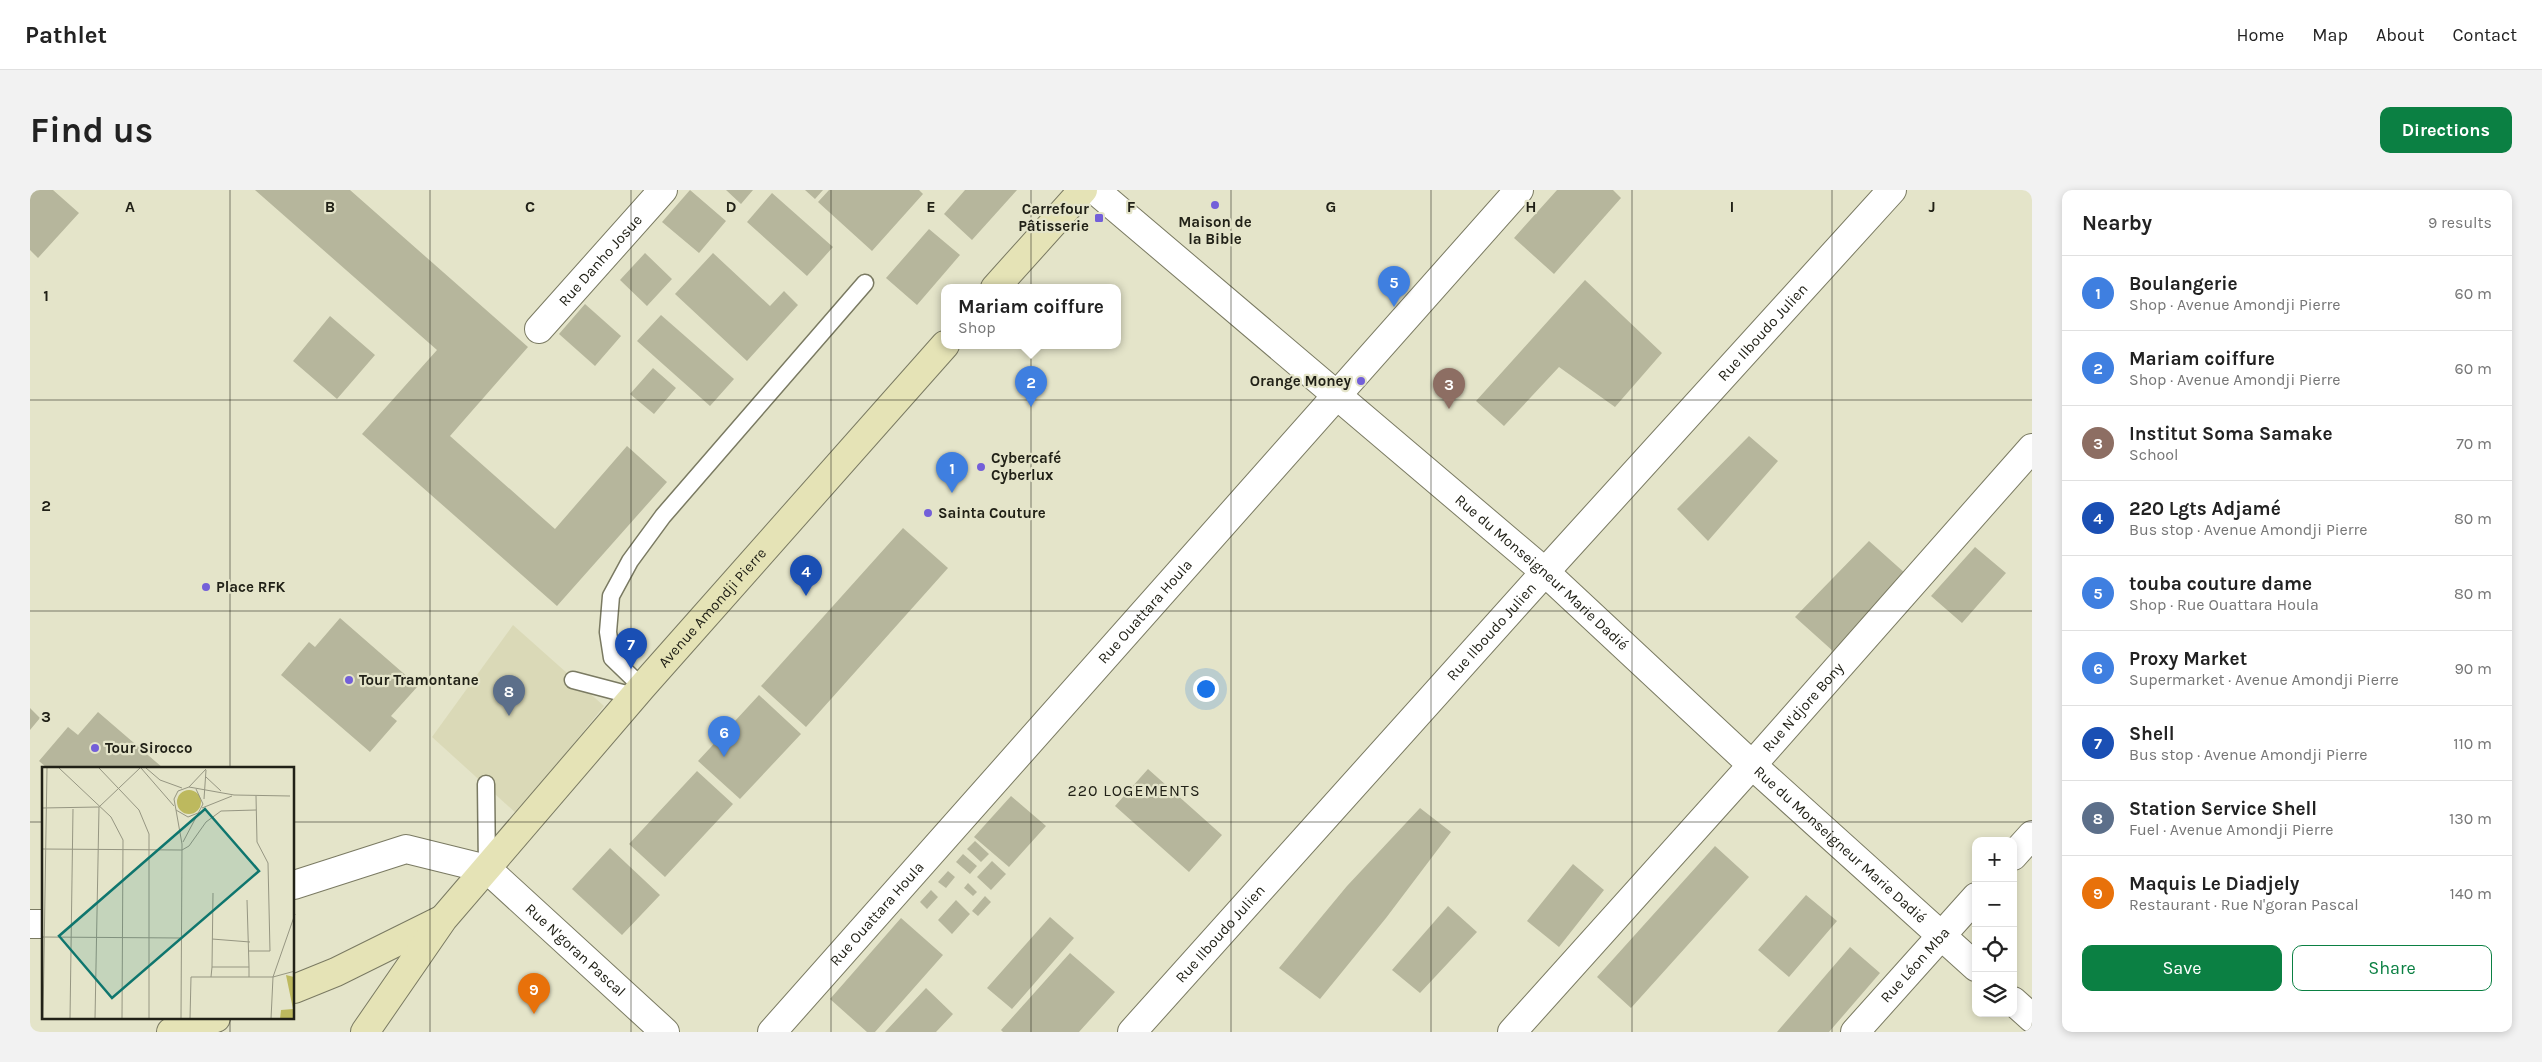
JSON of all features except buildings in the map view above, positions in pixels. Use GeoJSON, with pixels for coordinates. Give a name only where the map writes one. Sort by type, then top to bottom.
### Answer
{"type":"FeatureCollection","features":[{"type":"Feature","properties":{"kind":"street","name":"Rue Danho Josue"},"geometry":{"type":"LineString","coordinates":[[538,330],[663,190]]}},
{"type":"Feature","properties":{"kind":"street"},"geometry":{"type":"LineString","coordinates":[[1000,284],[1083,190]]}},
{"type":"Feature","properties":{"kind":"street","name":"Rue du Monseigneur Marie Dadié"},"geometry":{"type":"LineString","coordinates":[[1095,190],[1545,572],[1752,766],[1972,963]]}},
{"type":"Feature","properties":{"kind":"street","name":"Rue Ouattara Houla"},"geometry":{"type":"LineString","coordinates":[[772,1032],[1336,394],[1519,190]]}},
{"type":"Feature","properties":{"kind":"street","name":"Rue Ilboudo Julien"},"geometry":{"type":"LineString","coordinates":[[1132,1032],[1545,572],[1892,190]]}},
{"type":"Feature","properties":{"kind":"street","name":"Avenue Amondji Pierre"},"geometry":{"type":"LineString","coordinates":[[365,1032],[443,919],[638,691],[941,349]]}},
{"type":"Feature","properties":{"kind":"street","name":"Rue N'djore Bony"},"geometry":{"type":"LineString","coordinates":[[1512,1032],[1752,766],[2032,448]]}},
{"type":"Feature","properties":{"kind":"street"},"geometry":{"type":"LineString","coordinates":[[2017,852],[2032,835]]}},
{"type":"Feature","properties":{"kind":"street"},"geometry":{"type":"LineString","coordinates":[[295,885],[406,849],[487,869]]}},
{"type":"Feature","properties":{"kind":"street","name":"Rue N'goran Pascal"},"geometry":{"type":"LineString","coordinates":[[487,869],[664,1032]]}},
{"type":"Feature","properties":{"kind":"street","name":"Rue Léon Mba"},"geometry":{"type":"LineString","coordinates":[[1855,1032],[1972,902]]}},
{"type":"Feature","properties":{"kind":"street","name":"Avenue Amondji Pierre"},"geometry":{"type":"LineString","coordinates":[[295,989],[336,972],[443,919]]}},
{"type":"Feature","properties":{"kind":"street"},"geometry":{"type":"LineString","coordinates":[[2017,1005],[2032,1018]]}},
{"type":"Feature","properties":{"kind":"street"},"geometry":{"type":"LineString","coordinates":[[171,1032],[210,1020]]}},
{"type":"Feature","properties":{"kind":"lane"},"geometry":{"type":"LineString","coordinates":[[638,691],[612,658],[608,632],[611,596],[630,561],[662,516],[865,283]]}},
{"type":"Feature","properties":{"kind":"lane"},"geometry":{"type":"LineString","coordinates":[[573,680],[638,691]]}},
{"type":"Feature","properties":{"kind":"lane"},"geometry":{"type":"LineString","coordinates":[[486,784],[487,869]]}},
{"type":"Feature","properties":{"kind":"shaded area"},"geometry":{"type":"Polygon","coordinates":[[[513,625],[604,706],[517,814],[432,737],[513,625]]]}},
{"type":"Feature","properties":{"kind":"place","name":"Maison de la Bible"},"geometry":{"type":"Point","coordinates":[1215,205]}},
{"type":"Feature","properties":{"kind":"place","name":"Carrefour Pâtisserie"},"geometry":{"type":"Point","coordinates":[1099,218]}},
{"type":"Feature","properties":{"kind":"place","name":"touba couture dame"},"geometry":{"type":"Point","coordinates":[1394,307]}},
{"type":"Feature","properties":{"kind":"place","name":"Orange Money"},"geometry":{"type":"Point","coordinates":[1361,381]}},
{"type":"Feature","properties":{"kind":"place","name":"Mariam coiffure"},"geometry":{"type":"Point","coordinates":[1031,407]}},
{"type":"Feature","properties":{"kind":"place","name":"Institut Soma Samake"},"geometry":{"type":"Point","coordinates":[1449,409]}},
{"type":"Feature","properties":{"kind":"place","name":"Cybercafé Cyberlux"},"geometry":{"type":"Point","coordinates":[981,467]}},
{"type":"Feature","properties":{"kind":"place","name":"Boulangerie"},"geometry":{"type":"Point","coordinates":[952,493]}},
{"type":"Feature","properties":{"kind":"place","name":"Sainta Couture"},"geometry":{"type":"Point","coordinates":[928,513]}},
{"type":"Feature","properties":{"kind":"place","name":"Place RFK"},"geometry":{"type":"Point","coordinates":[206,587]}},
{"type":"Feature","properties":{"kind":"place","name":"220 Lgts Adjamé"},"geometry":{"type":"Point","coordinates":[806,596]}},
{"type":"Feature","properties":{"kind":"place","name":"Shell"},"geometry":{"type":"Point","coordinates":[631,669]}},
{"type":"Feature","properties":{"kind":"place","name":"Tour Tramontane"},"geometry":{"type":"Point","coordinates":[349,680]}},
{"type":"Feature","properties":{"kind":"place","name":"Station Service Shell"},"geometry":{"type":"Point","coordinates":[509,716]}},
{"type":"Feature","properties":{"kind":"place","name":"Tour Sirocco"},"geometry":{"type":"Point","coordinates":[95,748]}},
{"type":"Feature","properties":{"kind":"place","name":"Proxy Market"},"geometry":{"type":"Point","coordinates":[724,757]}},
{"type":"Feature","properties":{"kind":"place","name":"Maquis Le Diadjely"},"geometry":{"type":"Point","coordinates":[534,1014]}},
{"type":"Feature","properties":{"kind":"district","name":"220 LOGEMENTS"},"geometry":{"type":"Point","coordinates":[1134,790]}}]}
